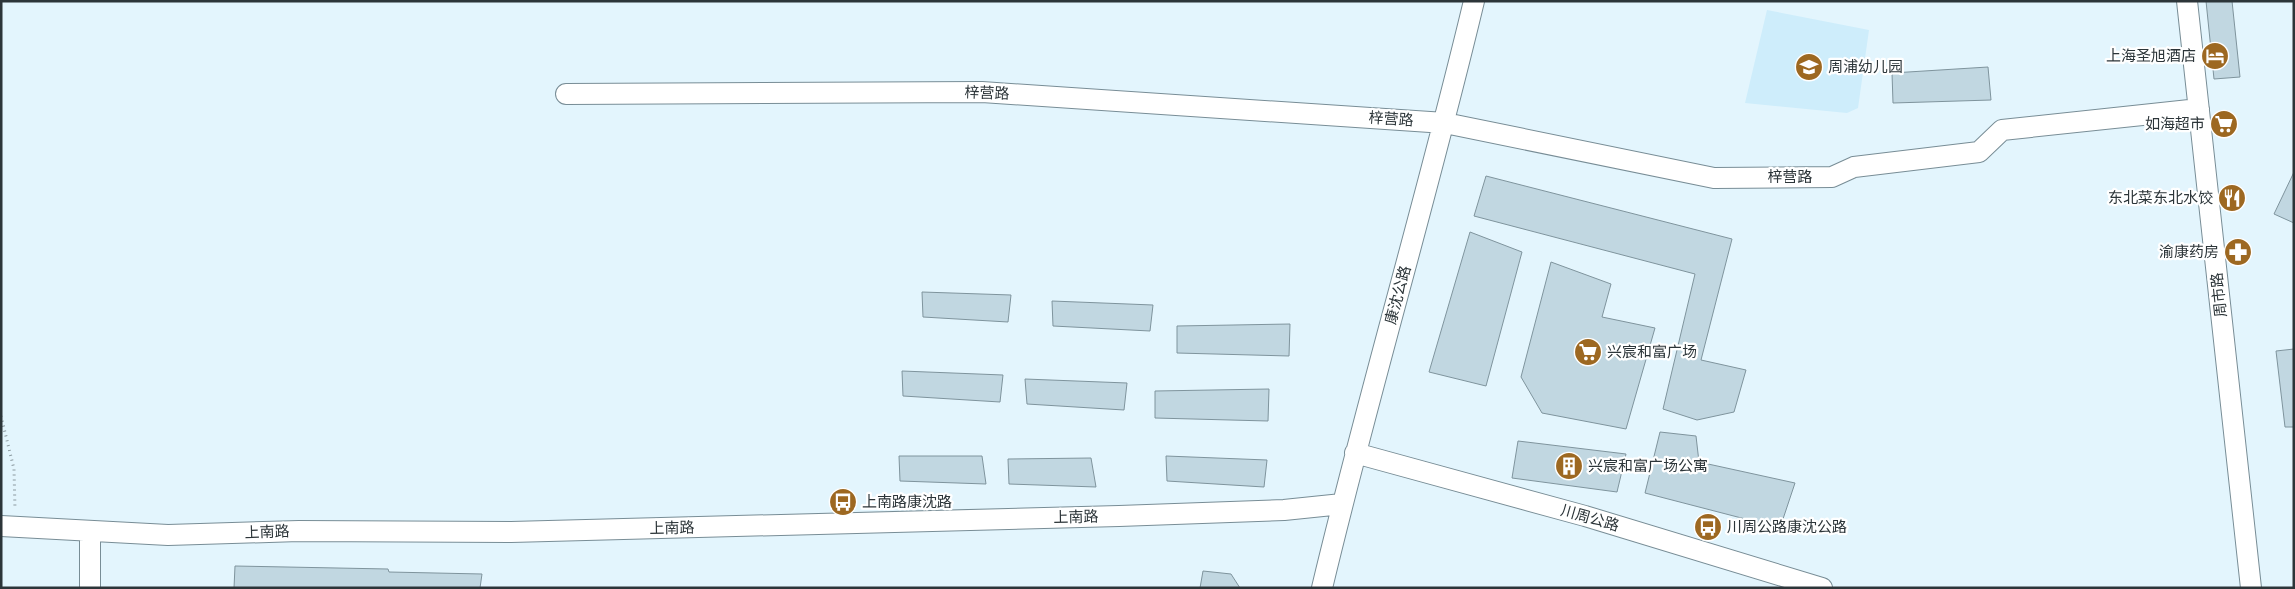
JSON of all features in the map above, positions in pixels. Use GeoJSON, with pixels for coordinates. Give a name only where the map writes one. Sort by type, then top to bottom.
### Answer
{"type":"FeatureCollection","features":[{"type":"Feature","properties":{"kind":"street","name":"康沈公路"},"geometry":{"type":"LineString","coordinates":[[1322,588],[1355,453],[1445,123],[1474,1]]}},
{"type":"Feature","properties":{"kind":"street","name":"周市路"},"geometry":{"type":"LineString","coordinates":[[2187,1],[2252,588]]}},
{"type":"Feature","properties":{"kind":"street","name":"梓营路"},"geometry":{"type":"LineString","coordinates":[[566,94],[982,92],[1445,123],[1714,178],[1832,177],[1854,167],[1978,152],[2002,130],[2199,109]]}},
{"type":"Feature","properties":{"kind":"street","name":"川周公路"},"geometry":{"type":"LineString","coordinates":[[1355,453],[1585,516],[1822,588]]}},
{"type":"Feature","properties":{"kind":"street","name":"上南路"},"geometry":{"type":"LineString","coordinates":[[8,527],[168,535],[299,531],[511,532],[1119,516],[1284,510],[1342,504]]}},
{"type":"Feature","properties":{"kind":"street"},"geometry":{"type":"LineString","coordinates":[[90,532],[90,588]]}},
{"type":"Feature","properties":{"kind":"path"},"geometry":{"type":"LineString","coordinates":[[1,416],[14,469],[8,527]]}},
{"type":"Feature","properties":{"kind":"shaded area","name":"周浦幼儿园"},"geometry":{"type":"Polygon","coordinates":[[[1767,10],[1869,30],[1858,108],[1847,113],[1745,103],[1767,10]]]}},
{"type":"Feature","properties":{"kind":"building"},"geometry":{"type":"Polygon","coordinates":[[[2206,1],[2232,1],[2240,77],[2214,79],[2206,1]]]}},
{"type":"Feature","properties":{"kind":"building"},"geometry":{"type":"Polygon","coordinates":[[[1988,67],[1991,100],[1893,103],[1892,73],[1988,67]]]}},
{"type":"Feature","properties":{"kind":"building"},"geometry":{"type":"Polygon","coordinates":[[[2294,172],[2294,223],[2274,214],[2294,172]]]}},
{"type":"Feature","properties":{"kind":"building"},"geometry":{"type":"Polygon","coordinates":[[[1486,176],[1732,239],[1701,360],[1746,370],[1734,412],[1697,420],[1663,409],[1695,274],[1474,216],[1486,176]]]}},
{"type":"Feature","properties":{"kind":"building"},"geometry":{"type":"Polygon","coordinates":[[[1470,232],[1522,252],[1486,386],[1429,372],[1470,232]]]}},
{"type":"Feature","properties":{"kind":"building","name":"兴宸和富广场"},"geometry":{"type":"Polygon","coordinates":[[[1551,262],[1611,284],[1602,317],[1655,328],[1626,429],[1542,413],[1521,377],[1551,262]]]}},
{"type":"Feature","properties":{"kind":"building"},"geometry":{"type":"Polygon","coordinates":[[[922,292],[1011,295],[1008,322],[923,317],[922,292]]]}},
{"type":"Feature","properties":{"kind":"building"},"geometry":{"type":"Polygon","coordinates":[[[1052,301],[1153,305],[1150,331],[1053,326],[1052,301]]]}},
{"type":"Feature","properties":{"kind":"building"},"geometry":{"type":"Polygon","coordinates":[[[1290,324],[1289,356],[1177,353],[1177,326],[1290,324]]]}},
{"type":"Feature","properties":{"kind":"building"},"geometry":{"type":"Polygon","coordinates":[[[2294,349],[2294,427],[2285,427],[2276,351],[2294,349]]]}},
{"type":"Feature","properties":{"kind":"building"},"geometry":{"type":"Polygon","coordinates":[[[902,371],[1003,375],[1000,402],[903,396],[902,371]]]}},
{"type":"Feature","properties":{"kind":"building"},"geometry":{"type":"Polygon","coordinates":[[[1025,379],[1127,383],[1124,410],[1027,404],[1025,379]]]}},
{"type":"Feature","properties":{"kind":"building"},"geometry":{"type":"Polygon","coordinates":[[[1269,389],[1268,421],[1155,418],[1155,391],[1269,389]]]}},
{"type":"Feature","properties":{"kind":"building"},"geometry":{"type":"Polygon","coordinates":[[[1660,432],[1696,436],[1699,462],[1795,483],[1780,528],[1645,493],[1660,432]]]}},
{"type":"Feature","properties":{"kind":"building","name":"兴宸和富广场公寓"},"geometry":{"type":"Polygon","coordinates":[[[1518,441],[1626,454],[1617,492],[1512,478],[1518,441]]]}},
{"type":"Feature","properties":{"kind":"building"},"geometry":{"type":"Polygon","coordinates":[[[899,456],[982,456],[986,484],[900,481],[899,456]]]}},
{"type":"Feature","properties":{"kind":"building"},"geometry":{"type":"Polygon","coordinates":[[[1166,456],[1267,460],[1264,487],[1167,481],[1166,456]]]}},
{"type":"Feature","properties":{"kind":"building"},"geometry":{"type":"Polygon","coordinates":[[[1091,458],[1096,487],[1009,484],[1008,459],[1091,458]]]}},
{"type":"Feature","properties":{"kind":"building"},"geometry":{"type":"Polygon","coordinates":[[[235,566],[388,569],[389,572],[482,574],[480,588],[234,588],[235,566]]]}},
{"type":"Feature","properties":{"kind":"building"},"geometry":{"type":"Polygon","coordinates":[[[1203,571],[1231,574],[1240,588],[1200,588],[1203,571]]]}},
{"type":"Feature","properties":{"kind":"place","name":"上海圣旭酒店"},"geometry":{"type":"Point","coordinates":[2215,56]}},
{"type":"Feature","properties":{"kind":"place","name":"周浦幼儿园"},"geometry":{"type":"Point","coordinates":[1809,67]}},
{"type":"Feature","properties":{"kind":"place","name":"如海超市"},"geometry":{"type":"Point","coordinates":[2224,124]}},
{"type":"Feature","properties":{"kind":"place","name":"东北菜东北水饺"},"geometry":{"type":"Point","coordinates":[2232,198]}},
{"type":"Feature","properties":{"kind":"place","name":"渝康药房"},"geometry":{"type":"Point","coordinates":[2238,252]}},
{"type":"Feature","properties":{"kind":"place","name":"兴宸和富广场"},"geometry":{"type":"Point","coordinates":[1588,352]}},
{"type":"Feature","properties":{"kind":"place","name":"兴宸和富广场公寓"},"geometry":{"type":"Point","coordinates":[1569,466]}},
{"type":"Feature","properties":{"kind":"place","name":"上南路康沈路"},"geometry":{"type":"Point","coordinates":[843,502]}},
{"type":"Feature","properties":{"kind":"place","name":"川周公路康沈公路"},"geometry":{"type":"Point","coordinates":[1708,527]}}]}
